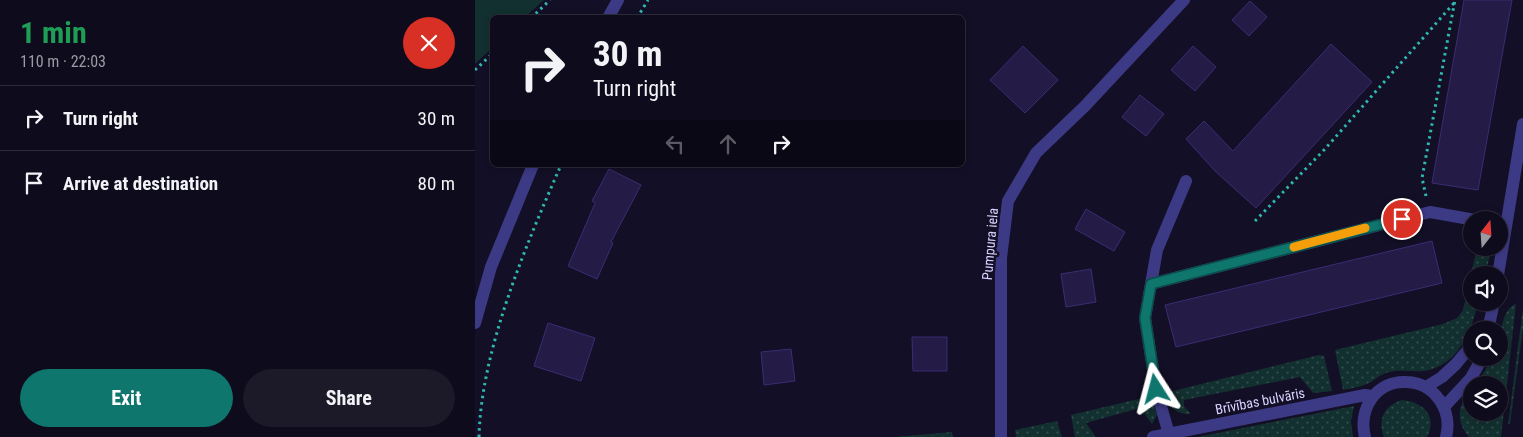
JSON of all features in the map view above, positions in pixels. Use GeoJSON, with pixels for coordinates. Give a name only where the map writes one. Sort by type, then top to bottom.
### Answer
{"type":"FeatureCollection","features":[{"type":"Feature","properties":{"kind":"street"},"geometry":{"type":"LineString","coordinates":[[610,15],[618,0]]}},
{"type":"Feature","properties":{"kind":"street","name":"Pumpura iela"},"geometry":{"type":"LineString","coordinates":[[1001,437],[1001,258],[1008,201],[1036,153],[1085,106],[1184,0]]}},
{"type":"Feature","properties":{"kind":"street"},"geometry":{"type":"LineString","coordinates":[[1505,211],[1523,124]]}},
{"type":"Feature","properties":{"kind":"street"},"geometry":{"type":"LineString","coordinates":[[475,323],[491,267],[532,167]]}},
{"type":"Feature","properties":{"kind":"street"},"geometry":{"type":"LineString","coordinates":[[1169,434],[1156,389],[1145,318],[1157,250],[1186,181]]}},
{"type":"Feature","properties":{"kind":"street"},"geometry":{"type":"LineString","coordinates":[[1151,284],[1430,212],[1463,218]]}},
{"type":"Feature","properties":{"kind":"street"},"geometry":{"type":"LineString","coordinates":[[1446,437],[1448,421],[1444,407],[1437,396],[1426,387],[1449,370],[1463,355]]}},
{"type":"Feature","properties":{"kind":"street"},"geometry":{"type":"LineString","coordinates":[[1444,407],[1471,378],[1478,366]]}},
{"type":"Feature","properties":{"kind":"street","name":"Brīvības bulvāris"},"geometry":{"type":"LineString","coordinates":[[1153,437],[1365,395],[1373,396],[1388,385],[1398,383],[1407,382],[1426,387]]}},
{"type":"Feature","properties":{"kind":"street"},"geometry":{"type":"LineString","coordinates":[[1365,437],[1362,427],[1365,410],[1373,396]]}},
{"type":"Feature","properties":{"kind":"path"},"geometry":{"type":"LineString","coordinates":[[534,15],[550,0]]}},
{"type":"Feature","properties":{"kind":"path"},"geometry":{"type":"LineString","coordinates":[[639,15],[648,0]]}},
{"type":"Feature","properties":{"kind":"path"},"geometry":{"type":"LineString","coordinates":[[1430,212],[1422,178],[1454,1]]}},
{"type":"Feature","properties":{"kind":"path"},"geometry":{"type":"LineString","coordinates":[[1255,221],[1323,150],[1454,1]]}},
{"type":"Feature","properties":{"kind":"path"},"geometry":{"type":"LineString","coordinates":[[475,70],[490,56]]}},
{"type":"Feature","properties":{"kind":"path"},"geometry":{"type":"LineString","coordinates":[[479,437],[482,400],[503,313],[560,167]]}},
{"type":"Feature","properties":{"kind":"green space"},"geometry":{"type":"Polygon","coordinates":[[[475,0],[544,0],[527,15],[490,15],[490,50],[475,64],[475,0]]]}},
{"type":"Feature","properties":{"kind":"green space"},"geometry":{"type":"Polygon","coordinates":[[[1475,256],[1490,256],[1487,266],[1473,266],[1475,256]]]}},
{"type":"Feature","properties":{"kind":"green space"},"geometry":{"type":"Polygon","coordinates":[[[1516,304],[1508,376],[1481,376],[1487,366],[1508,366],[1508,321],[1503,321],[1511,307],[1516,304]]]}},
{"type":"Feature","properties":{"kind":"green space"},"geometry":{"type":"Polygon","coordinates":[[[1523,308],[1523,328],[1510,424],[1508,424],[1523,308]]]}},
{"type":"Feature","properties":{"kind":"green space"},"geometry":{"type":"Polygon","coordinates":[[[1463,310],[1475,311],[1472,321],[1463,321],[1463,343],[1446,362],[1436,368],[1424,371],[1389,372],[1369,383],[1343,390],[1335,350],[1443,324],[1457,318],[1463,310]]]}},
{"type":"Feature","properties":{"kind":"green space"},"geometry":{"type":"Polygon","coordinates":[[[1319,355],[1324,356],[1332,391],[1313,393],[1300,377],[1184,400],[1184,406],[1191,414],[1181,413],[1173,409],[1165,393],[1319,355]]]}},
{"type":"Feature","properties":{"kind":"green space"},"geometry":{"type":"Polygon","coordinates":[[[1151,396],[1157,415],[1152,424],[1140,408],[1086,423],[1096,437],[1075,437],[1071,415],[1151,396]]]}},
{"type":"Feature","properties":{"kind":"green space"},"geometry":{"type":"Polygon","coordinates":[[[1402,400],[1410,401],[1427,411],[1431,423],[1427,437],[1384,437],[1381,423],[1384,413],[1391,405],[1402,400]]]}},
{"type":"Feature","properties":{"kind":"green space"},"geometry":{"type":"Polygon","coordinates":[[[1463,400],[1463,421],[1503,421],[1501,437],[1469,437],[1460,419],[1463,400]]]}},
{"type":"Feature","properties":{"kind":"green space"},"geometry":{"type":"Polygon","coordinates":[[[1354,406],[1351,421],[1353,437],[1197,437],[1354,406]]]}},
{"type":"Feature","properties":{"kind":"green space"},"geometry":{"type":"Polygon","coordinates":[[[1057,421],[1062,437],[1016,437],[1015,430],[1057,421]]]}},
{"type":"Feature","properties":{"kind":"green space"},"geometry":{"type":"Polygon","coordinates":[[[952,432],[953,437],[894,437],[952,432]]]}},
{"type":"Feature","properties":{"kind":"building"},"geometry":{"type":"Polygon","coordinates":[[[1464,0],[1512,0],[1478,190],[1432,183],[1464,0]]]}},
{"type":"Feature","properties":{"kind":"building"},"geometry":{"type":"Polygon","coordinates":[[[1250,1],[1267,17],[1249,36],[1232,20],[1250,1]]]}},
{"type":"Feature","properties":{"kind":"building"},"geometry":{"type":"Polygon","coordinates":[[[1331,44],[1372,82],[1256,208],[1215,171],[1186,139],[1204,121],[1233,151],[1331,44]]]}},
{"type":"Feature","properties":{"kind":"building"},"geometry":{"type":"Polygon","coordinates":[[[1023,46],[1058,80],[1025,113],[990,80],[1023,46]]]}},
{"type":"Feature","properties":{"kind":"building"},"geometry":{"type":"Polygon","coordinates":[[[1193,46],[1216,67],[1195,91],[1171,70],[1193,46]]]}},
{"type":"Feature","properties":{"kind":"building"},"geometry":{"type":"Polygon","coordinates":[[[1140,95],[1164,114],[1146,136],[1122,117],[1140,95]]]}},
{"type":"Feature","properties":{"kind":"building"},"geometry":{"type":"Polygon","coordinates":[[[609,169],[641,185],[611,242],[613,243],[597,279],[568,266],[595,203],[592,201],[609,169]]]}},
{"type":"Feature","properties":{"kind":"building"},"geometry":{"type":"Polygon","coordinates":[[[1086,209],[1125,232],[1114,251],[1075,229],[1086,209]]]}},
{"type":"Feature","properties":{"kind":"building"},"geometry":{"type":"Polygon","coordinates":[[[1432,241],[1442,283],[1176,347],[1165,305],[1432,241]]]}},
{"type":"Feature","properties":{"kind":"building"},"geometry":{"type":"Polygon","coordinates":[[[1091,269],[1096,302],[1066,307],[1061,274],[1091,269]]]}},
{"type":"Feature","properties":{"kind":"building"},"geometry":{"type":"Polygon","coordinates":[[[548,323],[595,338],[581,381],[534,366],[548,323]]]}},
{"type":"Feature","properties":{"kind":"building"},"geometry":{"type":"Polygon","coordinates":[[[912,337],[947,337],[947,371],[913,371],[912,337]]]}},
{"type":"Feature","properties":{"kind":"building"},"geometry":{"type":"Polygon","coordinates":[[[791,349],[795,381],[764,385],[761,352],[791,349]]]}},
{"type":"Feature","properties":{"kind":"slow traffic"},"geometry":{"type":"LineString","coordinates":[[1294,247],[1365,228]]}},
{"type":"Feature","properties":{"kind":"route"},"geometry":{"type":"LineString","coordinates":[[1156,389],[1145,318],[1151,284],[1402,219]]}}]}
